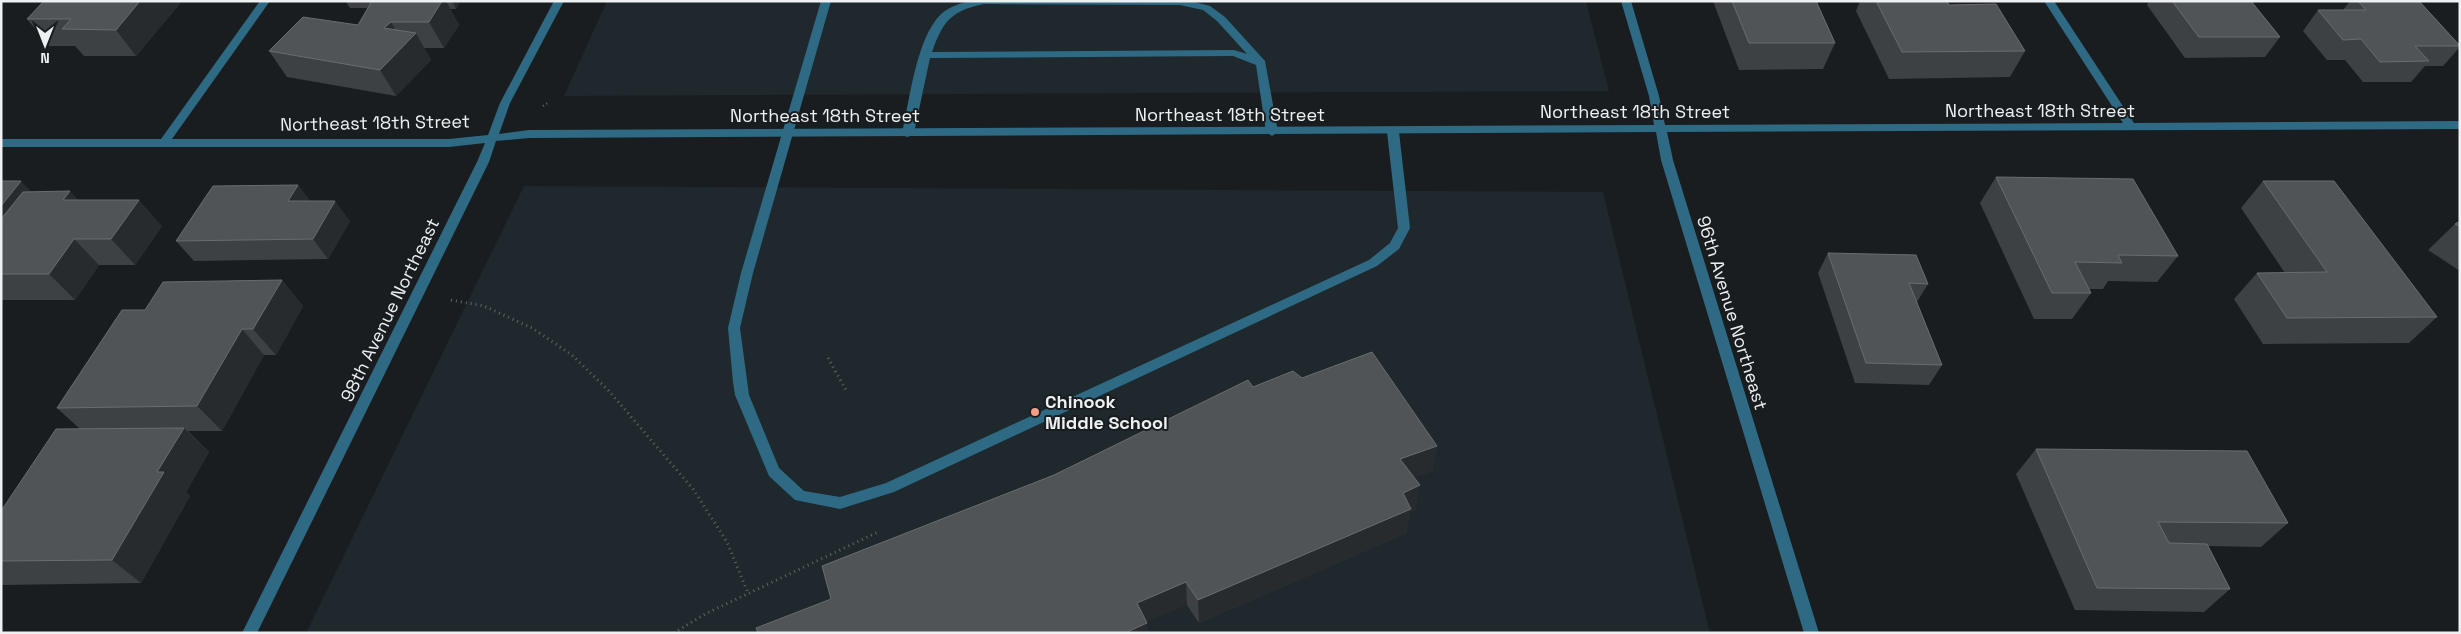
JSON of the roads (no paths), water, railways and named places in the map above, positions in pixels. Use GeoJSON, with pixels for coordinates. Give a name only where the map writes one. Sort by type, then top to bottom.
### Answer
{"type":"FeatureCollection","features":[{"type":"Feature","properties":{"kind":"street"},"geometry":{"type":"LineString","coordinates":[[163,144],[265,1]]}},
{"type":"Feature","properties":{"kind":"street","name":"98th Avenue Northeast"},"geometry":{"type":"LineString","coordinates":[[249,633],[483,162],[505,103],[559,1]]}},
{"type":"Feature","properties":{"kind":"street"},"geometry":{"type":"LineString","coordinates":[[826,1],[747,273],[734,328],[742,395],[774,472],[800,496],[840,503],[890,488],[1373,263],[1395,246],[1404,228],[1393,132]]}},
{"type":"Feature","properties":{"kind":"street"},"geometry":{"type":"LineString","coordinates":[[908,133],[925,55],[936,25],[947,14],[964,5],[984,1],[1180,2],[1206,8],[1221,19],[1260,62],[1272,132]]}},
{"type":"Feature","properties":{"kind":"street","name":"96th Avenue Northeast"},"geometry":{"type":"LineString","coordinates":[[1626,1],[1654,96],[1667,160],[1812,633]]}},
{"type":"Feature","properties":{"kind":"street"},"geometry":{"type":"LineString","coordinates":[[2050,1],[2132,128]]}},
{"type":"Feature","properties":{"kind":"street"},"geometry":{"type":"LineString","coordinates":[[925,55],[1234,53],[1260,62]]}},
{"type":"Feature","properties":{"kind":"street","name":"Northeast 18th Street"},"geometry":{"type":"LineString","coordinates":[[1,143],[449,143],[530,134],[1393,132],[1660,128],[2132,128],[2460,125]]}},
{"type":"Feature","properties":{"kind":"place","name":"Chinook Middle School"},"geometry":{"type":"Point","coordinates":[1035,412]}}]}
